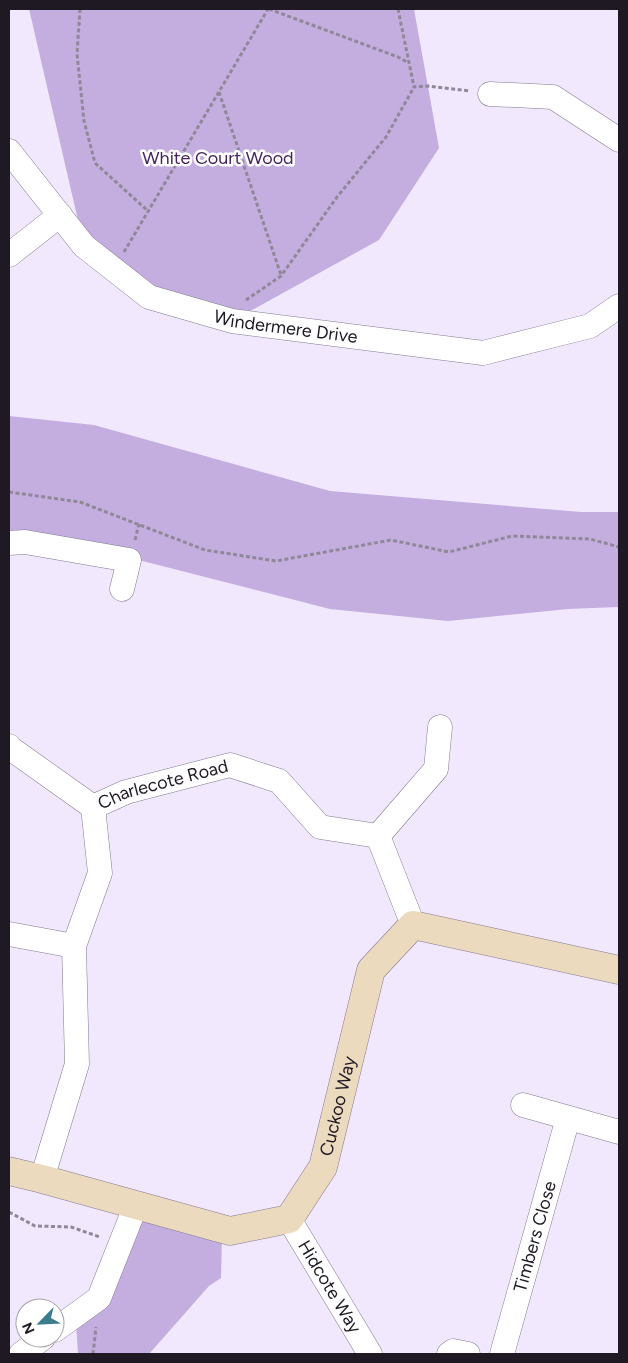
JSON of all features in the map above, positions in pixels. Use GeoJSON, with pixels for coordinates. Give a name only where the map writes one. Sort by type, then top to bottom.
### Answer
{"type":"FeatureCollection","features":[{"type":"Feature","properties":{"kind":"street"},"geometry":{"type":"LineString","coordinates":[[490,94],[553,97],[619,140]]}},
{"type":"Feature","properties":{"kind":"street","name":"Windermere Drive"},"geometry":{"type":"LineString","coordinates":[[9,151],[84,246],[149,297],[232,321],[483,353],[590,326],[619,306]]}},
{"type":"Feature","properties":{"kind":"street"},"geometry":{"type":"LineString","coordinates":[[9,255],[60,215]]}},
{"type":"Feature","properties":{"kind":"street"},"geometry":{"type":"LineString","coordinates":[[9,543],[25,542],[129,560],[122,589]]}},
{"type":"Feature","properties":{"kind":"street"},"geometry":{"type":"LineString","coordinates":[[440,727],[436,769],[378,836],[413,925],[619,967]]}},
{"type":"Feature","properties":{"kind":"street"},"geometry":{"type":"LineString","coordinates":[[9,746],[93,806]]}},
{"type":"Feature","properties":{"kind":"street","name":"Charlecote Road"},"geometry":{"type":"LineString","coordinates":[[42,1179],[77,1064],[74,946],[100,872],[93,806],[126,792],[230,765],[279,780],[320,827],[378,836]]}},
{"type":"Feature","properties":{"kind":"street","name":"Cuckoo Way"},"geometry":{"type":"LineString","coordinates":[[289,1220],[323,1167],[371,970],[413,925]]}},
{"type":"Feature","properties":{"kind":"street"},"geometry":{"type":"LineString","coordinates":[[9,934],[74,946]]}},
{"type":"Feature","properties":{"kind":"street"},"geometry":{"type":"LineString","coordinates":[[523,1105],[619,1132]]}},
{"type":"Feature","properties":{"kind":"street","name":"Timbers Close"},"geometry":{"type":"LineString","coordinates":[[502,1354],[568,1118]]}},
{"type":"Feature","properties":{"kind":"street"},"geometry":{"type":"LineString","coordinates":[[9,1172],[42,1179],[230,1231],[289,1220]]}},
{"type":"Feature","properties":{"kind":"street"},"geometry":{"type":"LineString","coordinates":[[65,1323],[99,1298],[136,1205]]}},
{"type":"Feature","properties":{"kind":"street","name":"Hidcote Way"},"geometry":{"type":"LineString","coordinates":[[289,1220],[370,1354]]}},
{"type":"Feature","properties":{"kind":"street"},"geometry":{"type":"LineString","coordinates":[[449,1354],[454,1351],[468,1354]]}},
{"type":"Feature","properties":{"kind":"path"},"geometry":{"type":"LineString","coordinates":[[80,9],[77,54],[84,121],[95,163],[148,211]]}},
{"type":"Feature","properties":{"kind":"path"},"geometry":{"type":"LineString","coordinates":[[114,269],[268,9],[410,63]]}},
{"type":"Feature","properties":{"kind":"path"},"geometry":{"type":"LineString","coordinates":[[221,318],[281,276],[337,196],[386,137],[414,87],[398,9]]}},
{"type":"Feature","properties":{"kind":"path"},"geometry":{"type":"LineString","coordinates":[[414,87],[428,86],[490,94]]}},
{"type":"Feature","properties":{"kind":"path"},"geometry":{"type":"LineString","coordinates":[[219,91],[281,276]]}},
{"type":"Feature","properties":{"kind":"path"},"geometry":{"type":"LineString","coordinates":[[9,492],[80,502],[205,550],[276,561],[391,540],[449,552],[512,536],[590,538],[619,547]]}},
{"type":"Feature","properties":{"kind":"path"},"geometry":{"type":"LineString","coordinates":[[9,1212],[35,1226],[71,1227],[94,1234],[120,1246]]}},
{"type":"Feature","properties":{"kind":"green space","name":"White Court Wood"},"geometry":{"type":"Polygon","coordinates":[[[29,9],[414,9],[439,148],[379,240],[232,321],[149,297],[84,246],[29,9]]]}},
{"type":"Feature","properties":{"kind":"green space"},"geometry":{"type":"Polygon","coordinates":[[[9,416],[94,425],[330,491],[581,512],[619,512],[619,607],[568,609],[448,621],[330,609],[21,530],[9,531],[9,416]]]}},
{"type":"Feature","properties":{"kind":"green space"},"geometry":{"type":"Polygon","coordinates":[[[141,1215],[222,1237],[221,1278],[209,1286],[149,1354],[78,1354],[76,1322],[141,1215]]]}}]}
